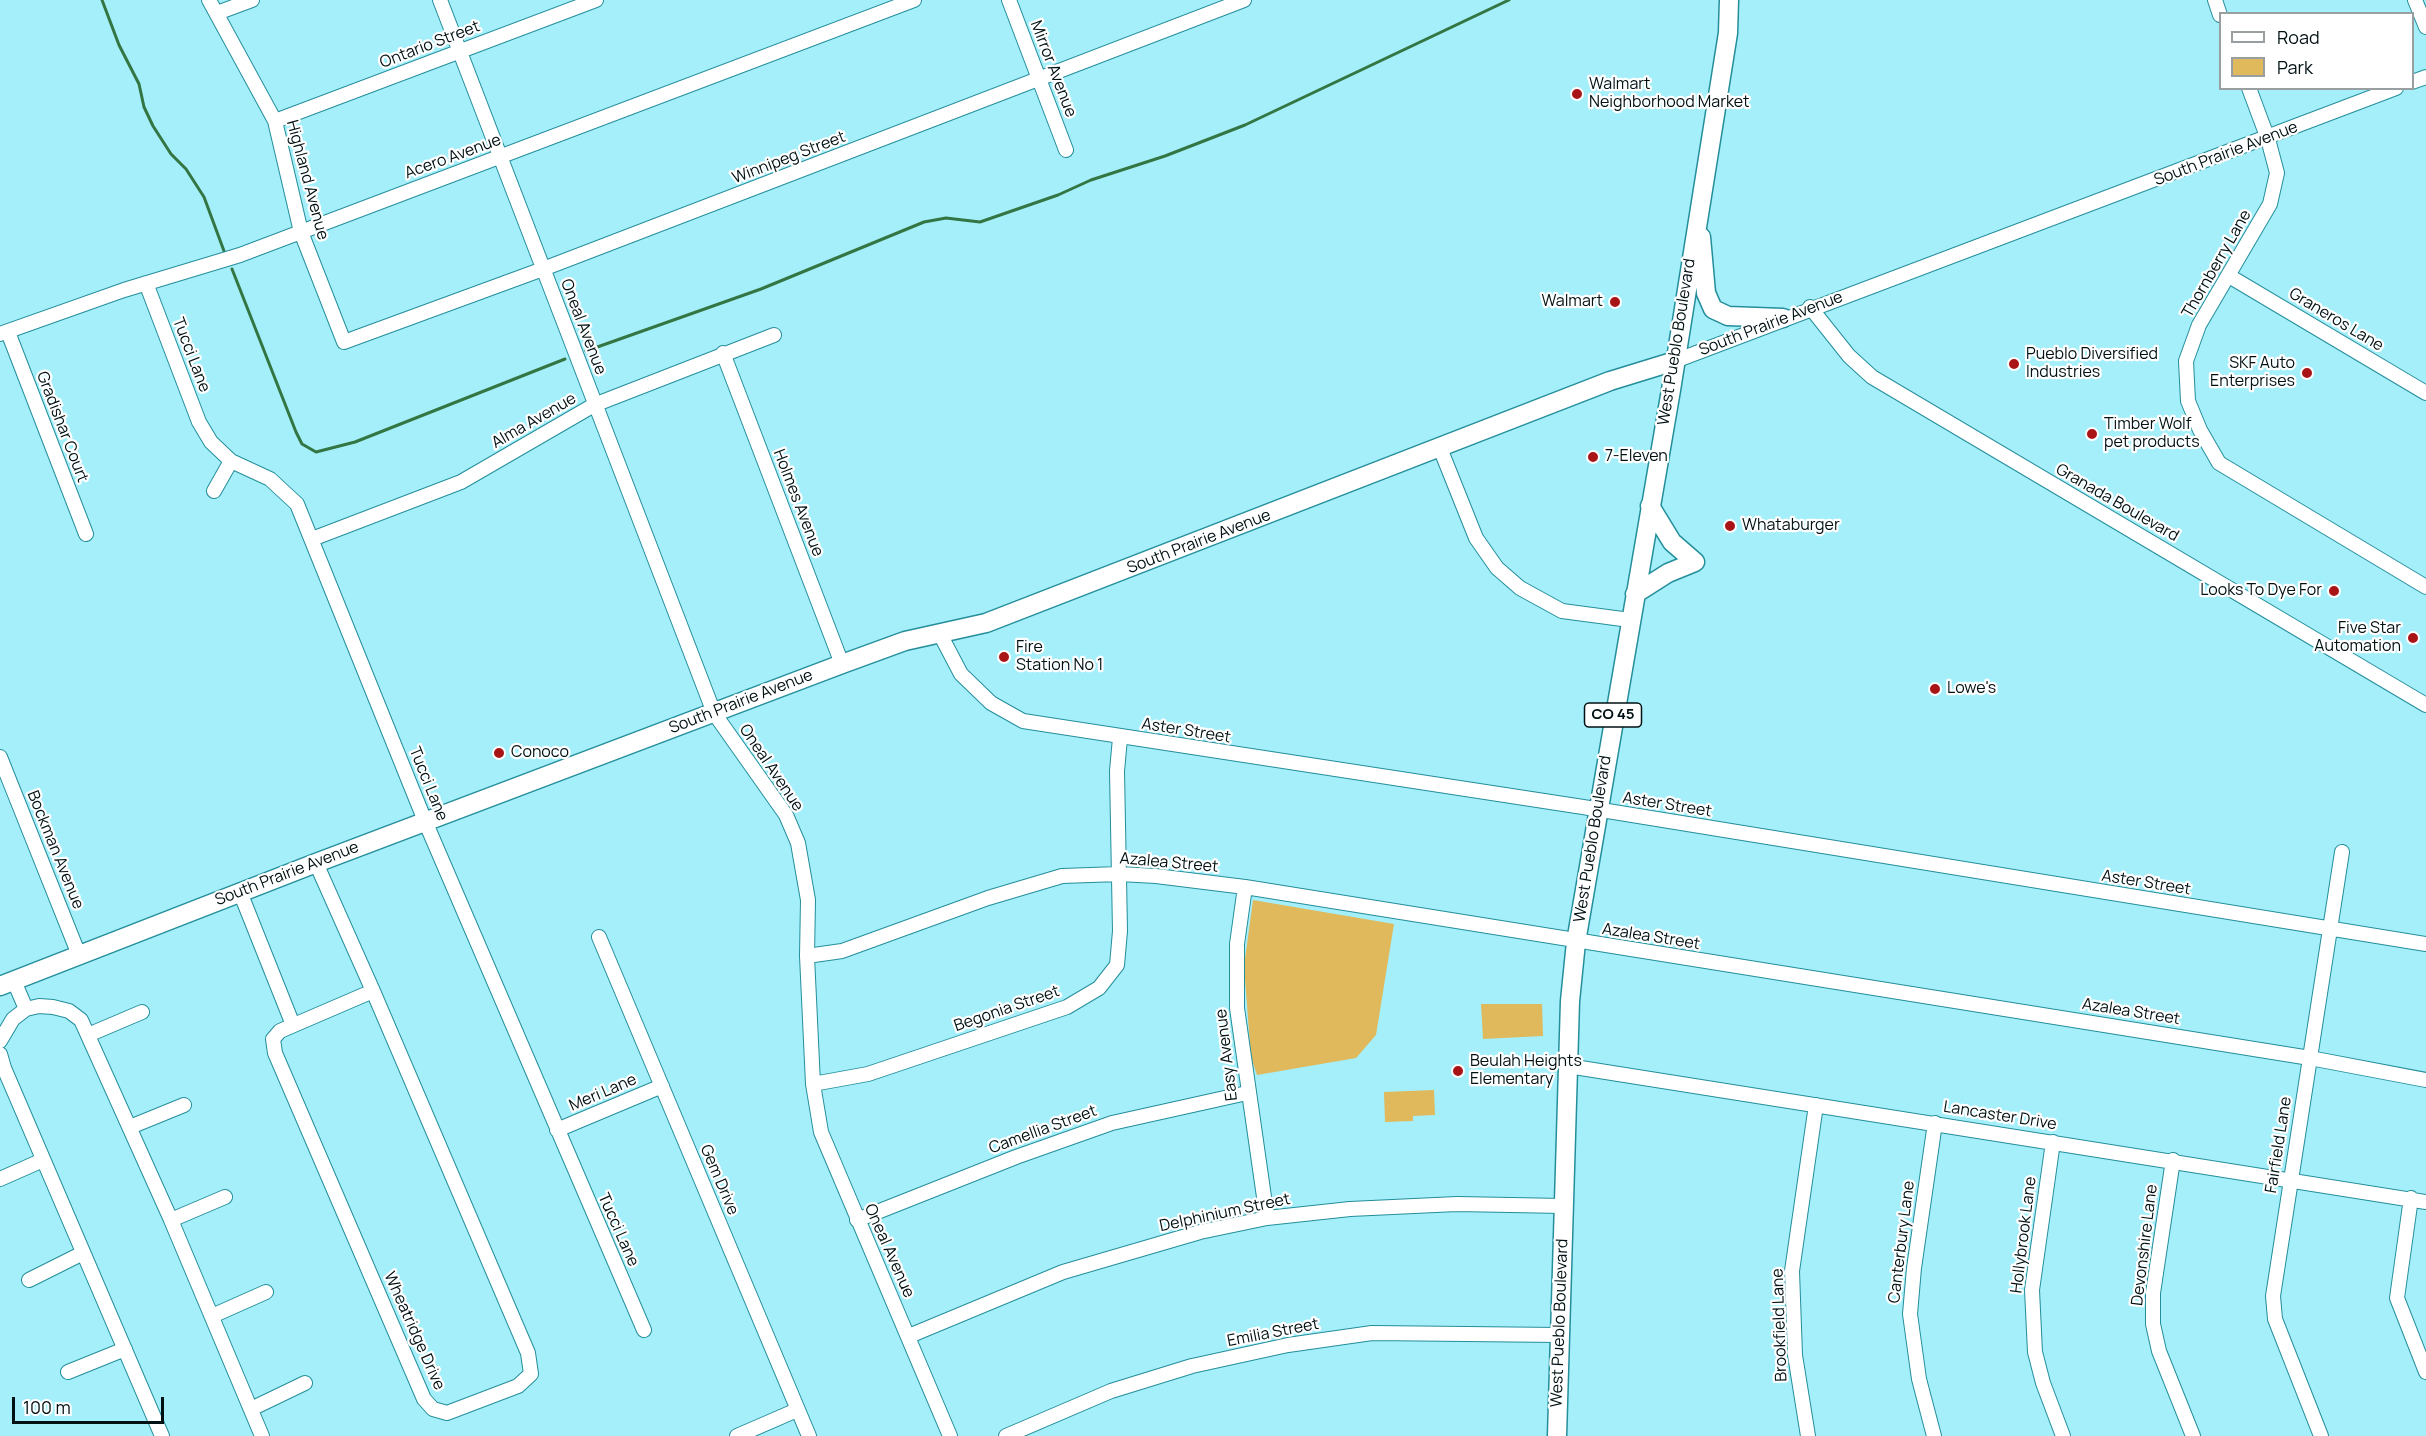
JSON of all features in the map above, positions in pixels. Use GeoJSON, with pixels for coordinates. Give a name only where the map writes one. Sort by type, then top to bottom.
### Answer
{"type":"FeatureCollection","features":[{"type":"Feature","properties":{"kind":"main road","name":"West Pueblo Boulevard"},"geometry":{"type":"LineString","coordinates":[[1557,1436],[1570,1001],[1576,942],[1675,361],[1728,33],[1729,0]]}},
{"type":"Feature","properties":{"kind":"main road"},"geometry":{"type":"LineString","coordinates":[[1698,210],[1705,286],[1713,309],[1728,316],[1783,318]]}},
{"type":"Feature","properties":{"kind":"main road","name":"South Prairie Avenue"},"geometry":{"type":"LineString","coordinates":[[7,983],[425,821],[842,664],[905,641],[997,619],[1610,381],[1675,361]]}},
{"type":"Feature","properties":{"kind":"main road"},"geometry":{"type":"LineString","coordinates":[[1635,594],[1668,573],[1695,562],[1672,542],[1650,506]]}},
{"type":"Feature","properties":{"kind":"street","name":"Highland Avenue"},"geometry":{"type":"LineString","coordinates":[[209,0],[275,121],[301,232],[344,342]]}},
{"type":"Feature","properties":{"kind":"street"},"geometry":{"type":"LineString","coordinates":[[217,14],[252,0]]}},
{"type":"Feature","properties":{"kind":"street","name":"Oneal Avenue"},"geometry":{"type":"LineString","coordinates":[[440,0],[714,714],[786,815],[798,843],[808,900],[807,956],[813,1084],[821,1132],[856,1220],[909,1336],[950,1436]]}},
{"type":"Feature","properties":{"kind":"street","name":"Ontario Street"},"geometry":{"type":"LineString","coordinates":[[275,121],[596,0]]}},
{"type":"Feature","properties":{"kind":"street","name":"Acero Avenue"},"geometry":{"type":"LineString","coordinates":[[4,333],[146,283],[217,263],[914,0]]}},
{"type":"Feature","properties":{"kind":"street","name":"Mirror Avenue"},"geometry":{"type":"LineString","coordinates":[[1009,0],[1066,150]]}},
{"type":"Feature","properties":{"kind":"street","name":"Winnipeg Street"},"geometry":{"type":"LineString","coordinates":[[344,342],[1039,81],[1244,0]]}},
{"type":"Feature","properties":{"kind":"street"},"geometry":{"type":"LineString","coordinates":[[2415,0],[2426,27]]}},
{"type":"Feature","properties":{"kind":"street","name":"Thornberry Lane"},"geometry":{"type":"LineString","coordinates":[[2250,90],[2268,139],[2277,173],[2270,204],[2199,325],[2186,361],[2188,401],[2200,430],[2218,463],[2426,587]]}},
{"type":"Feature","properties":{"kind":"street","name":"South Prairie Avenue"},"geometry":{"type":"LineString","coordinates":[[1675,361],[1783,318],[2268,139],[2391,90]]}},
{"type":"Feature","properties":{"kind":"street","name":"Graneros Lane"},"geometry":{"type":"LineString","coordinates":[[2229,276],[2426,393]]}},
{"type":"Feature","properties":{"kind":"street","name":"Tucci Lane"},"geometry":{"type":"LineString","coordinates":[[146,283],[199,422],[212,442],[231,461],[270,479],[297,504],[425,821],[644,1330]]}},
{"type":"Feature","properties":{"kind":"street","name":"Granada Boulevard"},"geometry":{"type":"LineString","coordinates":[[1810,308],[1849,356],[1872,377],[2426,705]]}},
{"type":"Feature","properties":{"kind":"street","name":"Gradishar Court"},"geometry":{"type":"LineString","coordinates":[[4,333],[86,534]]}},
{"type":"Feature","properties":{"kind":"street","name":"Alma Avenue"},"geometry":{"type":"LineString","coordinates":[[312,539],[460,482],[594,405],[774,335]]}},
{"type":"Feature","properties":{"kind":"street","name":"Holmes Avenue"},"geometry":{"type":"LineString","coordinates":[[723,353],[842,664]]}},
{"type":"Feature","properties":{"kind":"street"},"geometry":{"type":"LineString","coordinates":[[1440,448],[1476,538],[1497,568],[1520,588],[1562,611],[1630,620]]}},
{"type":"Feature","properties":{"kind":"street"},"geometry":{"type":"LineString","coordinates":[[214,491],[231,461]]}},
{"type":"Feature","properties":{"kind":"street","name":"Aster Street"},"geometry":{"type":"LineString","coordinates":[[940,634],[961,674],[991,703],[1023,721],[2426,944]]}},
{"type":"Feature","properties":{"kind":"street","name":"Begonia Street"},"geometry":{"type":"LineString","coordinates":[[813,1084],[868,1074],[1067,1007],[1099,988],[1117,965],[1119,874],[1117,771],[1120,738]]}},
{"type":"Feature","properties":{"kind":"street","name":"Bockman Avenue"},"geometry":{"type":"LineString","coordinates":[[0,757],[79,955]]}},
{"type":"Feature","properties":{"kind":"street","name":"Fairfield Lane"},"geometry":{"type":"LineString","coordinates":[[2321,1436],[2275,1318],[2273,1296],[2342,852]]}},
{"type":"Feature","properties":{"kind":"street","name":"Wheatridge Drive"},"geometry":{"type":"LineString","coordinates":[[316,863],[374,991],[528,1353],[531,1374],[518,1386],[447,1413],[433,1409],[424,1399],[275,1053],[273,1039],[280,1031],[374,991]]}},
{"type":"Feature","properties":{"kind":"street","name":"Azalea Street"},"geometry":{"type":"LineString","coordinates":[[807,956],[842,951],[988,898],[1062,876],[1119,874],[1245,887],[1576,942],[2310,1058],[2426,1080]]}},
{"type":"Feature","properties":{"kind":"street","name":"Easy Avenue"},"geometry":{"type":"LineString","coordinates":[[1245,887],[1237,944],[1237,1008],[1247,1093],[1268,1218]]}},
{"type":"Feature","properties":{"kind":"street"},"geometry":{"type":"LineString","coordinates":[[240,892],[293,1024]]}},
{"type":"Feature","properties":{"kind":"street","name":"Gem Drive"},"geometry":{"type":"LineString","coordinates":[[599,937],[809,1436]]}},
{"type":"Feature","properties":{"kind":"street"},"geometry":{"type":"LineString","coordinates":[[7,983],[26,1009]]}},
{"type":"Feature","properties":{"kind":"street"},"geometry":{"type":"LineString","coordinates":[[0,1041],[13,1019],[26,1009],[39,1006],[69,1011],[81,1020],[171,1220],[262,1436]]}},
{"type":"Feature","properties":{"kind":"street"},"geometry":{"type":"LineString","coordinates":[[88,1035],[142,1012]]}},
{"type":"Feature","properties":{"kind":"street"},"geometry":{"type":"LineString","coordinates":[[0,1054],[2,1069],[162,1436]]}},
{"type":"Feature","properties":{"kind":"street","name":"Lancaster Drive"},"geometry":{"type":"LineString","coordinates":[[1568,1066],[2173,1160],[2426,1202]]}},
{"type":"Feature","properties":{"kind":"street","name":"Meri Lane"},"geometry":{"type":"LineString","coordinates":[[557,1130],[662,1086]]}},
{"type":"Feature","properties":{"kind":"street","name":"Camellia Street"},"geometry":{"type":"LineString","coordinates":[[856,1220],[1016,1157],[1112,1123],[1247,1093]]}},
{"type":"Feature","properties":{"kind":"street"},"geometry":{"type":"LineString","coordinates":[[130,1127],[184,1105]]}},
{"type":"Feature","properties":{"kind":"street","name":"Brookfield Lane"},"geometry":{"type":"LineString","coordinates":[[1808,1436],[1795,1355],[1792,1271],[1816,1105]]}},
{"type":"Feature","properties":{"kind":"street","name":"Canterbury Lane"},"geometry":{"type":"LineString","coordinates":[[1934,1436],[1919,1379],[1910,1314],[1914,1268],[1935,1123]]}},
{"type":"Feature","properties":{"kind":"street","name":"Hollybrook Lane"},"geometry":{"type":"LineString","coordinates":[[2053,1142],[2032,1290],[2036,1352],[2043,1383],[2064,1436]]}},
{"type":"Feature","properties":{"kind":"street"},"geometry":{"type":"LineString","coordinates":[[0,1179],[43,1160]]}},
{"type":"Feature","properties":{"kind":"street","name":"Devonshire Lane"},"geometry":{"type":"LineString","coordinates":[[2173,1160],[2153,1293],[2153,1324],[2159,1350],[2193,1436]]}},
{"type":"Feature","properties":{"kind":"street"},"geometry":{"type":"LineString","coordinates":[[171,1220],[225,1197]]}},
{"type":"Feature","properties":{"kind":"street"},"geometry":{"type":"LineString","coordinates":[[2411,1198],[2397,1298],[2426,1372]]}},
{"type":"Feature","properties":{"kind":"street","name":"Delphinium Street"},"geometry":{"type":"LineString","coordinates":[[909,1336],[1063,1272],[1200,1233],[1268,1218],[1350,1209],[1433,1205],[1564,1206]]}},
{"type":"Feature","properties":{"kind":"street"},"geometry":{"type":"LineString","coordinates":[[29,1280],[83,1253]]}},
{"type":"Feature","properties":{"kind":"street"},"geometry":{"type":"LineString","coordinates":[[212,1316],[266,1292]]}},
{"type":"Feature","properties":{"kind":"street","name":"Emilia Street"},"geometry":{"type":"LineString","coordinates":[[1006,1436],[1111,1391],[1192,1366],[1288,1345],[1372,1333],[1559,1335]]}},
{"type":"Feature","properties":{"kind":"street"},"geometry":{"type":"LineString","coordinates":[[68,1372],[125,1348]]}},
{"type":"Feature","properties":{"kind":"street"},"geometry":{"type":"LineString","coordinates":[[251,1409],[304,1383]]}},
{"type":"Feature","properties":{"kind":"street"},"geometry":{"type":"LineString","coordinates":[[737,1436],[797,1410]]}},
{"type":"Feature","properties":{"kind":"green space"},"geometry":{"type":"Polygon","coordinates":[[[1253,900],[1394,924],[1376,1035],[1356,1058],[1257,1075],[1251,1057],[1244,966],[1253,900]]]}},
{"type":"Feature","properties":{"kind":"green space"},"geometry":{"type":"Polygon","coordinates":[[[1481,1004],[1542,1004],[1543,1036],[1483,1039],[1481,1004]]]}},
{"type":"Feature","properties":{"kind":"green space"},"geometry":{"type":"Polygon","coordinates":[[[1434,1090],[1435,1115],[1413,1116],[1413,1121],[1385,1122],[1384,1092],[1434,1090]]]}},
{"type":"Feature","properties":{"kind":"waterway"},"geometry":{"type":"LineString","coordinates":[[102,0],[119,45],[139,84],[144,107],[153,126],[204,197],[224,251]]}},
{"type":"Feature","properties":{"kind":"waterway"},"geometry":{"type":"LineString","coordinates":[[586,351],[761,289],[924,222],[946,218],[980,222],[1058,195],[1091,180],[1165,156],[1245,125],[1509,0]]}},
{"type":"Feature","properties":{"kind":"waterway"},"geometry":{"type":"LineString","coordinates":[[232,269],[296,432],[302,444],[316,452],[355,442],[565,359]]}},
{"type":"Feature","properties":{"kind":"place","name":"Walmart Neighborhood Market"},"geometry":{"type":"Point","coordinates":[1577,94]}},
{"type":"Feature","properties":{"kind":"place","name":"Walmart"},"geometry":{"type":"Point","coordinates":[1615,302]}},
{"type":"Feature","properties":{"kind":"place","name":"Pueblo Diversified Industries"},"geometry":{"type":"Point","coordinates":[2014,364]}},
{"type":"Feature","properties":{"kind":"place","name":"SKF Auto Enterprises"},"geometry":{"type":"Point","coordinates":[2307,373]}},
{"type":"Feature","properties":{"kind":"place","name":"Timber Wolf pet products"},"geometry":{"type":"Point","coordinates":[2092,434]}},
{"type":"Feature","properties":{"kind":"place","name":"7-Eleven"},"geometry":{"type":"Point","coordinates":[1593,457]}},
{"type":"Feature","properties":{"kind":"place","name":"Whataburger"},"geometry":{"type":"Point","coordinates":[1730,526]}},
{"type":"Feature","properties":{"kind":"place","name":"Looks To Dye For"},"geometry":{"type":"Point","coordinates":[2334,591]}},
{"type":"Feature","properties":{"kind":"place","name":"Five Star Automation"},"geometry":{"type":"Point","coordinates":[2413,638]}},
{"type":"Feature","properties":{"kind":"place","name":"Fire Station No 1"},"geometry":{"type":"Point","coordinates":[1004,657]}},
{"type":"Feature","properties":{"kind":"place","name":"Lowe's"},"geometry":{"type":"Point","coordinates":[1935,689]}},
{"type":"Feature","properties":{"kind":"place","name":"Conoco"},"geometry":{"type":"Point","coordinates":[499,753]}},
{"type":"Feature","properties":{"kind":"place","name":"Beulah Heights Elementary"},"geometry":{"type":"Point","coordinates":[1458,1071]}}]}
